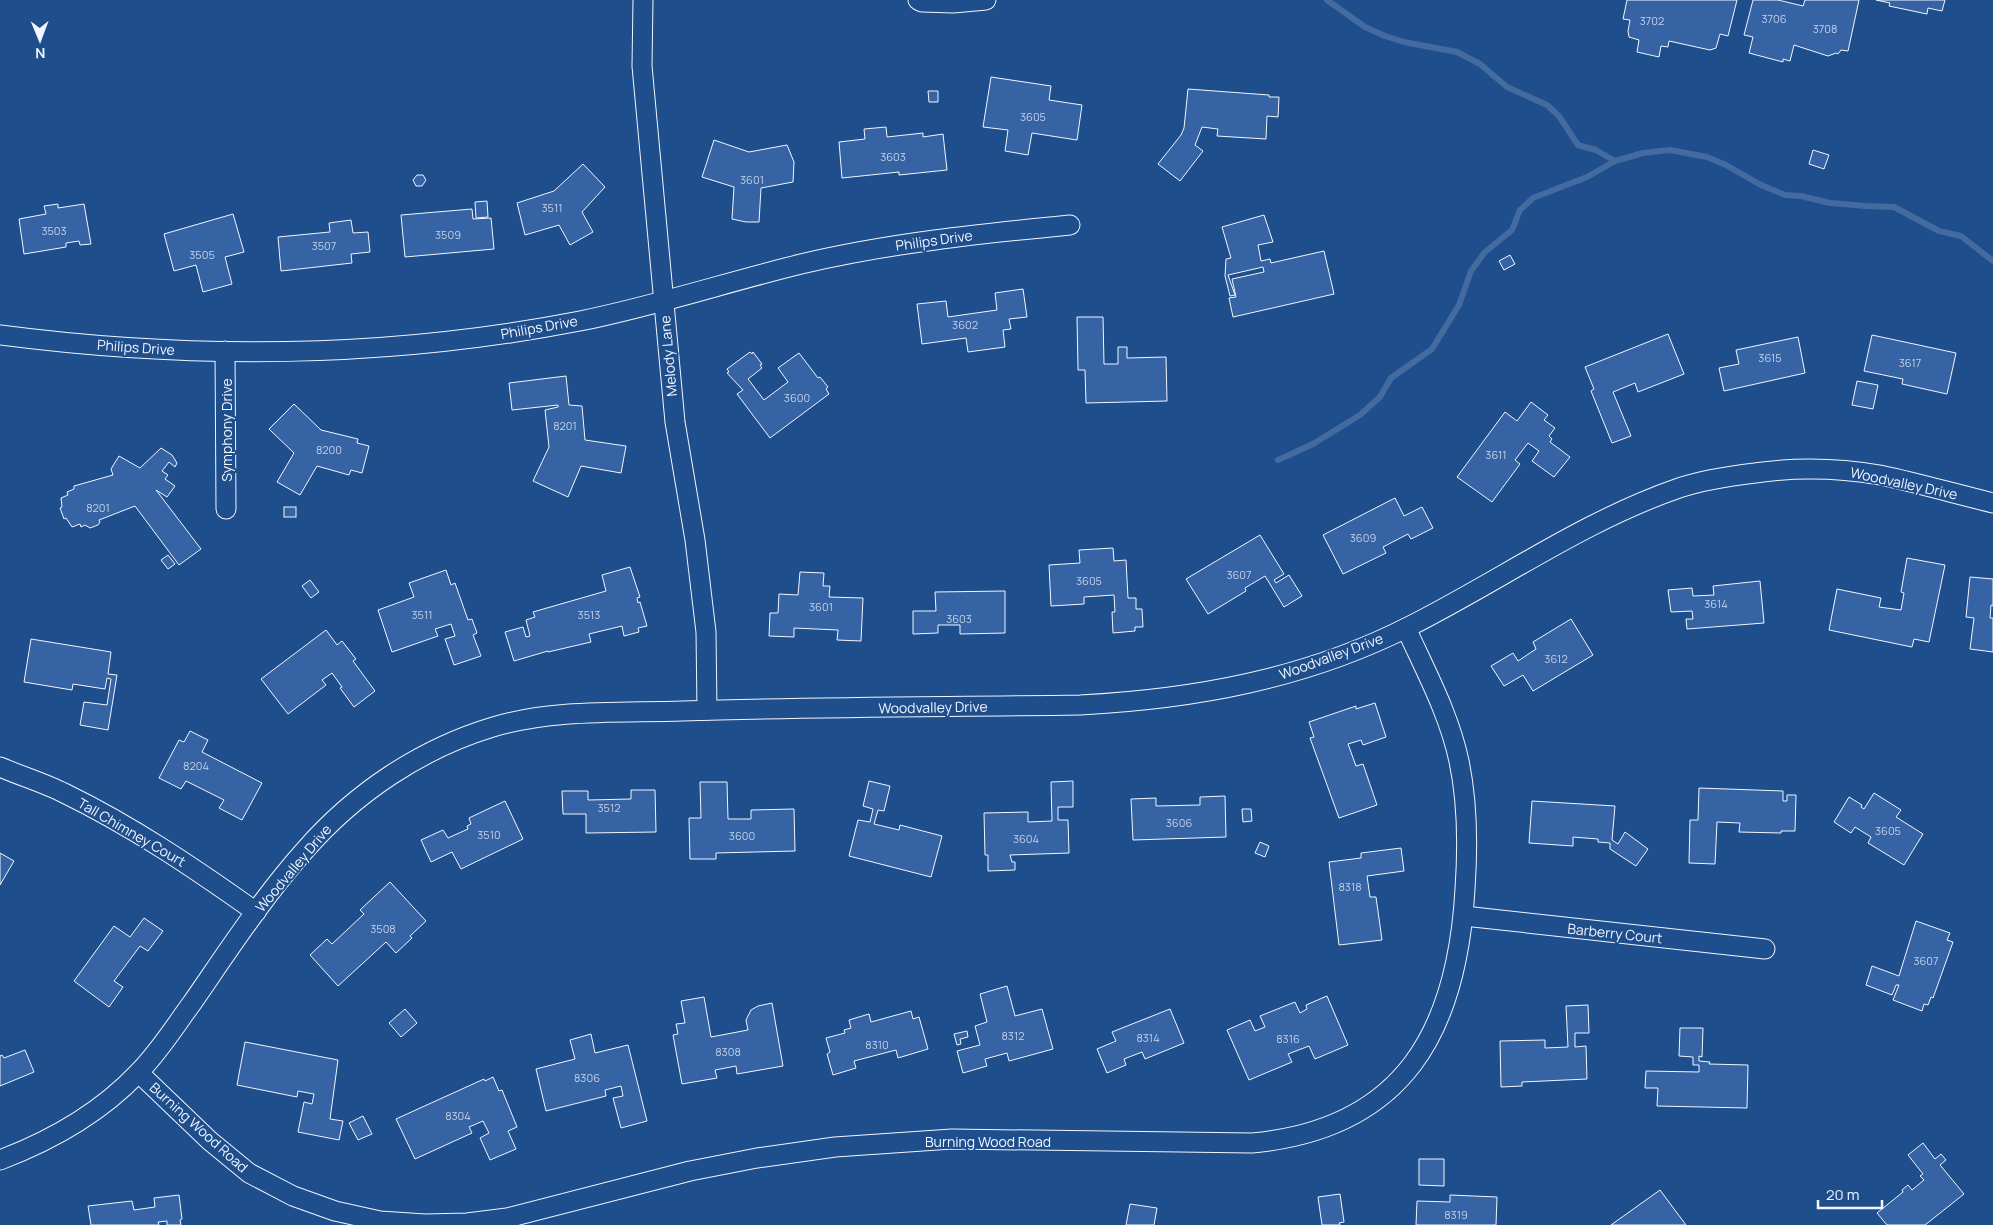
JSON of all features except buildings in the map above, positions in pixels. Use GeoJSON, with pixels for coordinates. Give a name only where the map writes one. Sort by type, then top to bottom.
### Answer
{"type":"FeatureCollection","features":[{"type":"Feature","properties":{"kind":"street","name":"Melody Lane"},"geometry":{"type":"LineString","coordinates":[[643,0],[642,66],[675,422],[695,540],[706,632],[707,710]]}},
{"type":"Feature","properties":{"kind":"street"},"geometry":{"type":"LineString","coordinates":[[918,0],[922,2],[953,3],[986,0]]}},
{"type":"Feature","properties":{"kind":"street","name":"Philips Drive"},"geometry":{"type":"LineString","coordinates":[[0,335],[146,349],[225,351],[371,347],[462,339],[572,322],[664,303],[800,264],[854,252],[958,236],[1070,225]]}},
{"type":"Feature","properties":{"kind":"street","name":"Symphony Drive"},"geometry":{"type":"LineString","coordinates":[[225,351],[226,509]]}},
{"type":"Feature","properties":{"kind":"street","name":"Woodvalley Drive"},"geometry":{"type":"LineString","coordinates":[[0,1160],[22,1152],[50,1138],[112,1096],[139,1073],[165,1040],[256,912],[304,851],[336,817],[367,791],[396,772],[443,747],[493,727],[524,720],[562,715],[707,710],[1080,705],[1159,700],[1223,690],[1299,671],[1334,659],[1406,628],[1598,523],[1680,488],[1715,479],[1788,470],[1850,471],[1880,476],[1993,503]]}},
{"type":"Feature","properties":{"kind":"street","name":"Burning Wood Road"},"geometry":{"type":"LineString","coordinates":[[139,1073],[210,1141],[249,1173],[293,1196],[335,1211],[380,1221],[424,1224],[467,1223],[507,1218],[690,1171],[757,1158],[844,1146],[952,1139],[1252,1142],[1282,1140],[1334,1125],[1354,1115],[1384,1094],[1412,1067],[1424,1051],[1445,1007],[1458,960],[1464,916],[1468,832],[1459,762],[1447,718],[1406,628]]}},
{"type":"Feature","properties":{"kind":"street","name":"Tall Chimney Court"},"geometry":{"type":"LineString","coordinates":[[0,767],[63,792],[118,822],[184,861],[256,912]]}},
{"type":"Feature","properties":{"kind":"street","name":"Barberry Court"},"geometry":{"type":"LineString","coordinates":[[1464,916],[1766,949]]}},
{"type":"Feature","properties":{"kind":"waterway"},"geometry":{"type":"LineString","coordinates":[[1327,0],[1365,27],[1385,36],[1404,42],[1457,52],[1480,64],[1507,87],[1547,105],[1559,116],[1578,145],[1596,150],[1615,161]]}},
{"type":"Feature","properties":{"kind":"waterway"},"geometry":{"type":"LineString","coordinates":[[1278,460],[1313,444],[1360,415],[1380,397],[1391,378],[1432,349],[1459,305],[1471,271],[1485,252],[1512,230],[1520,210],[1533,198],[1587,177],[1615,161],[1643,153],[1670,150],[1707,157],[1726,165],[1761,185],[1785,195],[1801,196],[1830,203],[1894,207],[1939,231],[1961,236],[1993,261]]}}]}
